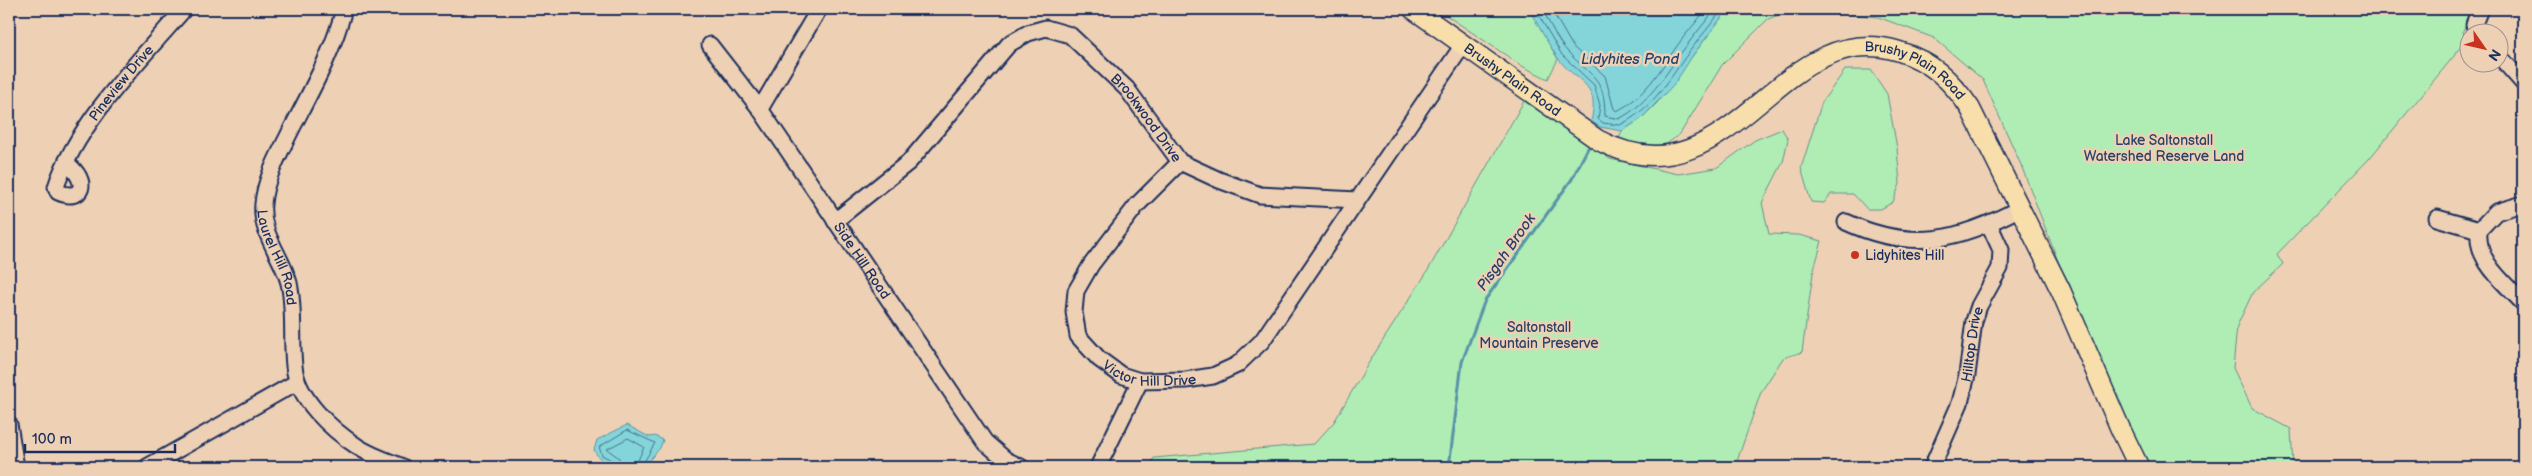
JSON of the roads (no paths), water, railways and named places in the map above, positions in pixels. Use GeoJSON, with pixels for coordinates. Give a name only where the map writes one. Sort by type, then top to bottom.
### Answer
{"type":"FeatureCollection","features":[{"type":"Feature","properties":{"kind":"main road","name":"Brushy Plain Road"},"geometry":{"type":"LineString","coordinates":[[1413,9],[1598,140],[1624,151],[1657,156],[1692,149],[1709,142],[1815,60],[1846,49],[1866,47],[1890,48],[1927,62],[1960,93],[1970,108],[2061,291],[2120,428],[2139,467]]}},
{"type":"Feature","properties":{"kind":"street","name":"Pineview Drive"},"geometry":{"type":"LineString","coordinates":[[67,164],[107,98],[184,9]]}},
{"type":"Feature","properties":{"kind":"street","name":"Laurel Hill Road"},"geometry":{"type":"LineString","coordinates":[[344,9],[328,54],[271,171],[262,205],[268,238],[288,281],[293,318],[294,368],[297,382],[311,403],[344,436],[359,448],[403,467]]}},
{"type":"Feature","properties":{"kind":"street"},"geometry":{"type":"LineString","coordinates":[[760,110],[819,9]]}},
{"type":"Feature","properties":{"kind":"street"},"geometry":{"type":"LineString","coordinates":[[2477,22],[2480,9]]}},
{"type":"Feature","properties":{"kind":"street","name":"Brookwood Drive"},"geometry":{"type":"LineString","coordinates":[[835,221],[909,162],[1009,44],[1028,33],[1046,28],[1070,35],[1127,89],[1180,162],[1260,195],[1357,200]]}},
{"type":"Feature","properties":{"kind":"street","name":"Side Hill Road"},"geometry":{"type":"LineString","coordinates":[[710,45],[760,110],[985,442],[1006,460],[1021,467]]}},
{"type":"Feature","properties":{"kind":"street"},"geometry":{"type":"LineString","coordinates":[[1357,200],[1463,45]]}},
{"type":"Feature","properties":{"kind":"street"},"geometry":{"type":"LineString","coordinates":[[2510,68],[2523,83]]}},
{"type":"Feature","properties":{"kind":"street","name":"Victor Hill Drive"},"geometry":{"type":"LineString","coordinates":[[1180,162],[1137,205],[1091,265],[1076,290],[1074,312],[1078,336],[1099,359],[1121,375],[1140,381],[1195,379],[1213,376],[1237,365],[1262,341],[1357,200]]}},
{"type":"Feature","properties":{"kind":"street"},"geometry":{"type":"LineString","coordinates":[[2523,204],[2496,212],[2479,230],[2478,243],[2483,259],[2523,303]]}},
{"type":"Feature","properties":{"kind":"street"},"geometry":{"type":"LineString","coordinates":[[1846,222],[1887,237],[1919,241],[1960,235],[1989,224],[2020,208]]}},
{"type":"Feature","properties":{"kind":"street"},"geometry":{"type":"LineString","coordinates":[[2438,218],[2479,230]]}},
{"type":"Feature","properties":{"kind":"street","name":"Hilltop Drive"},"geometry":{"type":"LineString","coordinates":[[1932,467],[1960,403],[1967,375],[1974,321],[1979,306],[2000,268],[2001,250],[1989,224]]}},
{"type":"Feature","properties":{"kind":"street"},"geometry":{"type":"LineString","coordinates":[[1098,467],[1140,381]]}},
{"type":"Feature","properties":{"kind":"street"},"geometry":{"type":"LineString","coordinates":[[147,467],[173,461],[297,382]]}},
{"type":"Feature","properties":{"kind":"street"},"geometry":{"type":"LineString","coordinates":[[9,424],[16,467]]}},
{"type":"Feature","properties":{"kind":"water","name":"Lidyhites Pond"},"geometry":{"type":"Polygon","coordinates":[[[1529,9],[1728,9],[1693,55],[1675,83],[1641,119],[1622,131],[1600,127],[1591,121],[1593,108],[1589,90],[1557,57],[1529,9]]]}},
{"type":"Feature","properties":{"kind":"water"},"geometry":{"type":"Polygon","coordinates":[[[627,425],[649,437],[655,436],[663,440],[660,448],[643,467],[622,467],[609,464],[603,461],[594,450],[597,440],[627,425]]]}},
{"type":"Feature","properties":{"kind":"waterway","name":"Pisgah Brook"},"geometry":{"type":"LineString","coordinates":[[1449,467],[1462,362],[1485,300],[1572,179],[1588,148]]}},
{"type":"Feature","properties":{"kind":"place","name":"Lidyhites Hill"},"geometry":{"type":"Point","coordinates":[1855,255]}},
{"type":"Feature","properties":{"kind":"park label","name":"Lake Saltonstall Watershed Reserve Land"},"geometry":{"type":"Point","coordinates":[2164,148]}},
{"type":"Feature","properties":{"kind":"park label","name":"Saltonstall Mountain Preserve"},"geometry":{"type":"Point","coordinates":[1539,336]}}]}
